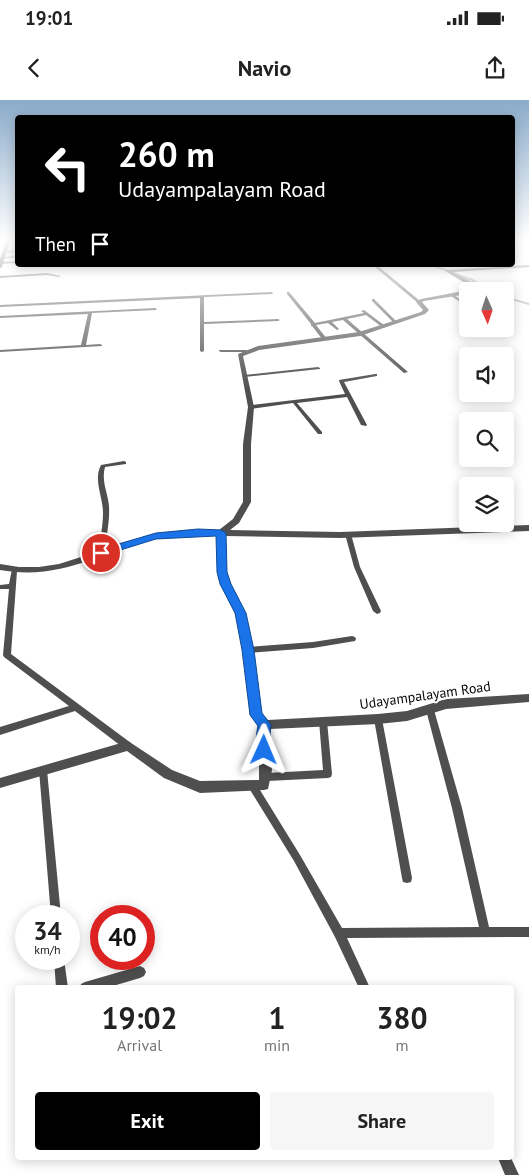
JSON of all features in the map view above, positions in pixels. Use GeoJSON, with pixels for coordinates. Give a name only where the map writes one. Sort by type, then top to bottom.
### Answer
{"type":"FeatureCollection","features":[{"type":"Feature","properties":{"kind":"street"},"geometry":{"type":"LineString","coordinates":[[221,351],[246,351],[360,334],[423,313],[426,310],[406,291]]}},
{"type":"Feature","properties":{"kind":"street"},"geometry":{"type":"LineString","coordinates":[[0,306],[272,293]]}},
{"type":"Feature","properties":{"kind":"street"},"geometry":{"type":"LineString","coordinates":[[288,293],[325,339]]}},
{"type":"Feature","properties":{"kind":"street"},"geometry":{"type":"LineString","coordinates":[[419,302],[459,294]]}},
{"type":"Feature","properties":{"kind":"street"},"geometry":{"type":"LineString","coordinates":[[452,295],[459,300]]}},
{"type":"Feature","properties":{"kind":"street"},"geometry":{"type":"LineString","coordinates":[[202,296],[202,351]]}},
{"type":"Feature","properties":{"kind":"street"},"geometry":{"type":"LineString","coordinates":[[373,300],[395,322]]}},
{"type":"Feature","properties":{"kind":"street"},"geometry":{"type":"LineString","coordinates":[[0,317],[155,309]]}},
{"type":"Feature","properties":{"kind":"street"},"geometry":{"type":"LineString","coordinates":[[83,346],[90,312]]}},
{"type":"Feature","properties":{"kind":"street"},"geometry":{"type":"LineString","coordinates":[[312,325],[365,312],[383,326]]}},
{"type":"Feature","properties":{"kind":"street"},"geometry":{"type":"LineString","coordinates":[[343,318],[406,372]]}},
{"type":"Feature","properties":{"kind":"street"},"geometry":{"type":"LineString","coordinates":[[202,323],[278,320]]}},
{"type":"Feature","properties":{"kind":"street"},"geometry":{"type":"LineString","coordinates":[[329,322],[336,330]]}},
{"type":"Feature","properties":{"kind":"street"},"geometry":{"type":"LineString","coordinates":[[0,351],[100,345]]}},
{"type":"Feature","properties":{"kind":"street"},"geometry":{"type":"LineString","coordinates":[[221,533],[236,521],[247,502],[247,444],[251,407],[240,355],[246,351]]}},
{"type":"Feature","properties":{"kind":"street"},"geometry":{"type":"LineString","coordinates":[[244,376],[318,368]]}},
{"type":"Feature","properties":{"kind":"street"},"geometry":{"type":"LineString","coordinates":[[364,425],[342,380],[375,376]]}},
{"type":"Feature","properties":{"kind":"street"},"geometry":{"type":"LineString","coordinates":[[251,407],[349,395]]}},
{"type":"Feature","properties":{"kind":"street"},"geometry":{"type":"LineString","coordinates":[[294,402],[320,433]]}},
{"type":"Feature","properties":{"kind":"street"},"geometry":{"type":"LineString","coordinates":[[101,553],[106,503],[100,471],[103,466],[124,463]]}},
{"type":"Feature","properties":{"kind":"street"},"geometry":{"type":"LineString","coordinates":[[0,567],[14,571],[41,572],[156,536],[198,532],[348,534],[529,528]]}},
{"type":"Feature","properties":{"kind":"street"},"geometry":{"type":"LineString","coordinates":[[14,571],[4,657],[168,774],[200,787],[264,784],[267,777],[262,736],[264,725],[256,715],[248,650],[240,613],[222,572],[221,533]]}},
{"type":"Feature","properties":{"kind":"street"},"geometry":{"type":"LineString","coordinates":[[348,534],[357,567],[377,612]]}},
{"type":"Feature","properties":{"kind":"street"},"geometry":{"type":"LineString","coordinates":[[0,587],[13,586]]}},
{"type":"Feature","properties":{"kind":"street"},"geometry":{"type":"LineString","coordinates":[[248,650],[313,645],[352,639]]}},
{"type":"Feature","properties":{"kind":"street","name":"Udayampalayam Road"},"geometry":{"type":"LineString","coordinates":[[264,725],[378,719],[430,710],[446,704],[529,698]]}},
{"type":"Feature","properties":{"kind":"street"},"geometry":{"type":"LineString","coordinates":[[0,731],[76,707]]}},
{"type":"Feature","properties":{"kind":"street"},"geometry":{"type":"LineString","coordinates":[[430,710],[457,808],[485,932]]}},
{"type":"Feature","properties":{"kind":"street"},"geometry":{"type":"LineString","coordinates":[[378,719],[407,878]]}},
{"type":"Feature","properties":{"kind":"street"},"geometry":{"type":"LineString","coordinates":[[267,777],[328,774],[323,721]]}},
{"type":"Feature","properties":{"kind":"street"},"geometry":{"type":"LineString","coordinates":[[0,783],[128,746]]}},
{"type":"Feature","properties":{"kind":"street"},"geometry":{"type":"LineString","coordinates":[[43,770],[55,905]]}},
{"type":"Feature","properties":{"kind":"street"},"geometry":{"type":"LineString","coordinates":[[252,785],[298,858],[339,933],[364,985]]}},
{"type":"Feature","properties":{"kind":"street"},"geometry":{"type":"LineString","coordinates":[[339,933],[529,932]]}},
{"type":"Feature","properties":{"kind":"street"},"geometry":{"type":"LineString","coordinates":[[60,970],[62,985]]}},
{"type":"Feature","properties":{"kind":"street"},"geometry":{"type":"LineString","coordinates":[[96,985],[140,972]]}},
{"type":"Feature","properties":{"kind":"street"},"geometry":{"type":"LineString","coordinates":[[505,1160],[512,1175]]}},
{"type":"Feature","properties":{"kind":"waterway"},"geometry":{"type":"LineString","coordinates":[[514,300],[529,304]]}},
{"type":"Feature","properties":{"kind":"route"},"geometry":{"type":"LineString","coordinates":[[101,553],[156,536],[198,532],[221,533],[220,561],[222,572],[240,613],[248,650],[256,715],[261,724],[264,725],[262,736],[264,750]]}}]}
